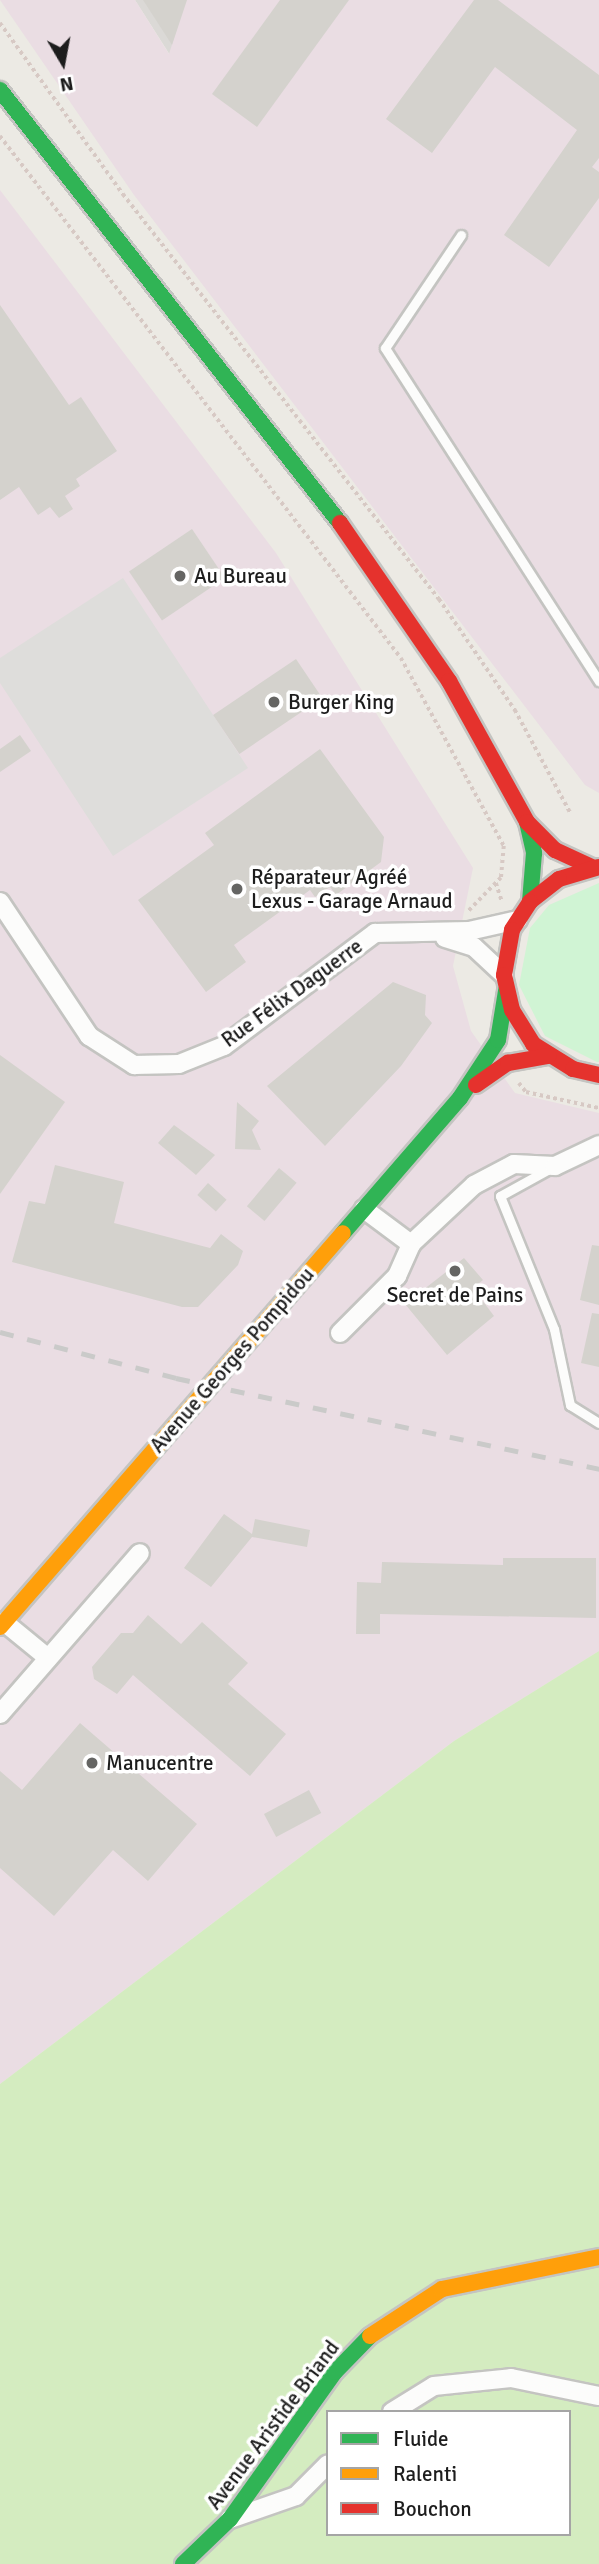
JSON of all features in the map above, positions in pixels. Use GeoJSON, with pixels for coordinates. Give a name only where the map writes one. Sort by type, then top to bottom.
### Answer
{"type":"FeatureCollection","features":[{"type":"Feature","properties":{"kind":"main road"},"geometry":{"type":"LineString","coordinates":[[0,90],[376,569],[449,681],[527,822],[555,850],[596,867]]}},
{"type":"Feature","properties":{"kind":"main road"},"geometry":{"type":"LineString","coordinates":[[527,822],[534,853],[530,902]]}},
{"type":"Feature","properties":{"kind":"main road"},"geometry":{"type":"LineString","coordinates":[[517,920],[530,902],[559,879],[596,867]]}},
{"type":"Feature","properties":{"kind":"main road","name":"Avenue Georges Pompidou"},"geometry":{"type":"LineString","coordinates":[[2,1624],[460,1098],[498,1040],[517,920]]}},
{"type":"Feature","properties":{"kind":"main road"},"geometry":{"type":"LineString","coordinates":[[505,983],[521,1028],[548,1056],[599,1075]]}},
{"type":"Feature","properties":{"kind":"main road","name":"Avenue Georges Pompidou"},"geometry":{"type":"LineString","coordinates":[[460,1098],[508,1063],[548,1056]]}},
{"type":"Feature","properties":{"kind":"main road","name":"Avenue Aristide Briand"},"geometry":{"type":"LineString","coordinates":[[183,2564],[230,2519],[335,2372],[383,2323],[442,2289],[599,2257]]}},
{"type":"Feature","properties":{"kind":"street","name":"Rue Félix Daguerre"},"geometry":{"type":"LineString","coordinates":[[0,902],[89,1036],[134,1065],[179,1064],[224,1046],[363,939],[414,930],[469,931],[517,920]]}},
{"type":"Feature","properties":{"kind":"street","name":"Rue Félix Daguerre"},"geometry":{"type":"LineString","coordinates":[[414,930],[474,947],[505,983]]}},
{"type":"Feature","properties":{"kind":"street"},"geometry":{"type":"LineString","coordinates":[[340,1333],[397,1276],[411,1244],[474,1185],[514,1164],[555,1166],[599,1145]]}},
{"type":"Feature","properties":{"kind":"street"},"geometry":{"type":"LineString","coordinates":[[364,1209],[411,1244]]}},
{"type":"Feature","properties":{"kind":"street"},"geometry":{"type":"LineString","coordinates":[[0,1714],[140,1553]]}},
{"type":"Feature","properties":{"kind":"street","name":"Avenue Georges Pompidou"},"geometry":{"type":"LineString","coordinates":[[2,1624],[48,1658]]}},
{"type":"Feature","properties":{"kind":"street"},"geometry":{"type":"LineString","coordinates":[[395,2410],[434,2386],[511,2378],[599,2396]]}},
{"type":"Feature","properties":{"kind":"street"},"geometry":{"type":"LineString","coordinates":[[230,2519],[296,2496],[326,2466]]}},
{"type":"Feature","properties":{"kind":"lane"},"geometry":{"type":"LineString","coordinates":[[461,235],[385,348],[599,681]]}},
{"type":"Feature","properties":{"kind":"lane"},"geometry":{"type":"LineString","coordinates":[[555,1166],[500,1196],[554,1329],[570,1405],[599,1423]]}},
{"type":"Feature","properties":{"kind":"path"},"geometry":{"type":"LineString","coordinates":[[0,23],[123,194],[439,599],[514,710],[571,814]]}},
{"type":"Feature","properties":{"kind":"path"},"geometry":{"type":"LineString","coordinates":[[0,136],[401,658],[500,836],[505,854],[496,883]]}},
{"type":"Feature","properties":{"kind":"shaded area"},"geometry":{"type":"Polygon","coordinates":[[[0,0],[135,0],[169,54],[186,0],[599,0],[599,793],[585,785],[134,195],[0,0]]]}},
{"type":"Feature","properties":{"kind":"shaded area"},"geometry":{"type":"Polygon","coordinates":[[[135,0],[186,0],[170,55],[135,0]]]}},
{"type":"Feature","properties":{"kind":"shaded area"},"geometry":{"type":"Polygon","coordinates":[[[0,190],[276,553],[473,868],[453,966],[471,1031],[515,1093],[599,1113],[599,1651],[454,1741],[0,2084],[0,190]]]}},
{"type":"Feature","properties":{"kind":"shaded area"},"geometry":{"type":"Polygon","coordinates":[[[123,578],[248,768],[113,856],[0,683],[0,658],[123,578]]]}},
{"type":"Feature","properties":{"kind":"green space"},"geometry":{"type":"Polygon","coordinates":[[[599,883],[597,1062],[545,1036],[519,985],[530,928],[549,905],[599,883]]]}},
{"type":"Feature","properties":{"kind":"green space"},"geometry":{"type":"Polygon","coordinates":[[[599,1651],[599,2564],[0,2564],[0,2084],[454,1741],[599,1651]]]}},
{"type":"Feature","properties":{"kind":"building"},"geometry":{"type":"Polygon","coordinates":[[[143,0],[187,0],[172,45],[143,0]]]}},
{"type":"Feature","properties":{"kind":"building"},"geometry":{"type":"Polygon","coordinates":[[[280,0],[349,0],[257,127],[212,94],[280,0]]]}},
{"type":"Feature","properties":{"kind":"building"},"geometry":{"type":"Polygon","coordinates":[[[474,0],[498,0],[599,75],[599,158],[592,167],[599,172],[599,198],[549,267],[504,235],[577,130],[495,67],[432,153],[386,119],[474,0]]]}},
{"type":"Feature","properties":{"kind":"building"},"geometry":{"type":"Polygon","coordinates":[[[0,305],[69,405],[81,397],[117,451],[76,479],[80,486],[65,496],[73,509],[59,518],[50,507],[38,515],[19,487],[0,500],[0,305]]]}},
{"type":"Feature","properties":{"kind":"building"},"geometry":{"type":"Polygon","coordinates":[[[192,529],[225,578],[162,620],[129,571],[192,529]]]}},
{"type":"Feature","properties":{"kind":"building"},"geometry":{"type":"Polygon","coordinates":[[[296,659],[322,698],[239,754],[213,715],[296,659]]]}},
{"type":"Feature","properties":{"kind":"building"},"geometry":{"type":"Polygon","coordinates":[[[20,735],[31,751],[0,772],[0,749],[20,735]]]}},
{"type":"Feature","properties":{"kind":"building"},"geometry":{"type":"Polygon","coordinates":[[[320,749],[384,837],[381,862],[336,895],[330,887],[315,897],[310,890],[234,945],[246,962],[206,992],[138,900],[214,845],[205,833],[320,749]]]}},
{"type":"Feature","properties":{"kind":"building"},"geometry":{"type":"Polygon","coordinates":[[[393,982],[426,995],[425,1015],[432,1023],[401,1066],[325,1146],[267,1086],[393,982]]]}},
{"type":"Feature","properties":{"kind":"building"},"geometry":{"type":"Polygon","coordinates":[[[0,1055],[65,1102],[0,1194],[0,1055]]]}},
{"type":"Feature","properties":{"kind":"building"},"geometry":{"type":"Polygon","coordinates":[[[237,1102],[259,1121],[252,1130],[261,1150],[235,1149],[237,1102]]]}},
{"type":"Feature","properties":{"kind":"building"},"geometry":{"type":"Polygon","coordinates":[[[174,1125],[215,1155],[196,1175],[158,1143],[174,1125]]]}},
{"type":"Feature","properties":{"kind":"building"},"geometry":{"type":"Polygon","coordinates":[[[55,1165],[124,1182],[114,1223],[210,1248],[221,1234],[243,1251],[238,1265],[198,1307],[182,1307],[12,1262],[29,1201],[45,1204],[55,1165]]]}},
{"type":"Feature","properties":{"kind":"building"},"geometry":{"type":"Polygon","coordinates":[[[279,1168],[297,1183],[264,1221],[247,1206],[279,1168]]]}},
{"type":"Feature","properties":{"kind":"building"},"geometry":{"type":"Polygon","coordinates":[[[208,1183],[227,1200],[216,1212],[197,1195],[208,1183]]]}},
{"type":"Feature","properties":{"kind":"building"},"geometry":{"type":"Polygon","coordinates":[[[592,1245],[599,1246],[599,1305],[580,1300],[592,1245]]]}},
{"type":"Feature","properties":{"kind":"building"},"geometry":{"type":"Polygon","coordinates":[[[464,1258],[483,1280],[473,1288],[494,1316],[447,1355],[405,1304],[464,1258]]]}},
{"type":"Feature","properties":{"kind":"building"},"geometry":{"type":"Polygon","coordinates":[[[592,1313],[599,1314],[599,1367],[581,1363],[592,1313]]]}},
{"type":"Feature","properties":{"kind":"building"},"geometry":{"type":"Polygon","coordinates":[[[224,1514],[252,1534],[255,1519],[310,1530],[307,1547],[252,1537],[211,1587],[184,1568],[224,1514]]]}},
{"type":"Feature","properties":{"kind":"building"},"geometry":{"type":"Polygon","coordinates":[[[503,1558],[596,1558],[596,1618],[380,1614],[380,1634],[356,1634],[357,1582],[381,1583],[382,1562],[503,1565],[503,1558]]]}},
{"type":"Feature","properties":{"kind":"building"},"geometry":{"type":"Polygon","coordinates":[[[148,1615],[181,1644],[202,1622],[248,1663],[228,1684],[286,1734],[250,1776],[133,1675],[117,1694],[94,1679],[92,1667],[121,1633],[133,1633],[148,1615]]]}},
{"type":"Feature","properties":{"kind":"building"},"geometry":{"type":"Polygon","coordinates":[[[80,1723],[197,1824],[148,1881],[113,1850],[54,1916],[0,1868],[0,1771],[22,1790],[80,1723]]]}},
{"type":"Feature","properties":{"kind":"building"},"geometry":{"type":"Polygon","coordinates":[[[309,1790],[321,1813],[276,1837],[264,1814],[309,1790]]]}},
{"type":"Feature","properties":{"kind":"railway"},"geometry":{"type":"LineString","coordinates":[[0,1332],[176,1378],[599,1469]]}},
{"type":"Feature","properties":{"kind":"traffic: fast"},"geometry":{"type":"LineString","coordinates":[[0,90],[340,523]]}},
{"type":"Feature","properties":{"kind":"traffic: fast"},"geometry":{"type":"LineString","coordinates":[[527,822],[534,853],[530,902]]}},
{"type":"Feature","properties":{"kind":"traffic: fast"},"geometry":{"type":"LineString","coordinates":[[343,1233],[460,1098],[498,1040],[506,991]]}},
{"type":"Feature","properties":{"kind":"traffic: fast"},"geometry":{"type":"LineString","coordinates":[[183,2564],[230,2519],[335,2372],[370,2336]]}},
{"type":"Feature","properties":{"kind":"traffic: slow"},"geometry":{"type":"LineString","coordinates":[[0,1627],[343,1233]]}},
{"type":"Feature","properties":{"kind":"traffic: slow"},"geometry":{"type":"LineString","coordinates":[[370,2336],[442,2289],[599,2257]]}},
{"type":"Feature","properties":{"kind":"traffic: jam"},"geometry":{"type":"LineString","coordinates":[[340,523],[449,681],[527,822],[555,850],[594,868]]}},
{"type":"Feature","properties":{"kind":"traffic: jam"},"geometry":{"type":"LineString","coordinates":[[599,867],[559,879],[530,902],[512,930],[504,975],[512,1010],[533,1044],[573,1069],[599,1075]]}},
{"type":"Feature","properties":{"kind":"traffic: jam"},"geometry":{"type":"LineString","coordinates":[[476,1085],[508,1063],[548,1056]]}},
{"type":"Feature","properties":{"kind":"place","name":"Au Bureau"},"geometry":{"type":"Point","coordinates":[180,576]}},
{"type":"Feature","properties":{"kind":"place","name":"Burger King"},"geometry":{"type":"Point","coordinates":[274,702]}},
{"type":"Feature","properties":{"kind":"place","name":"Réparateur Agréé Lexus - Garage Arnaud"},"geometry":{"type":"Point","coordinates":[237,889]}},
{"type":"Feature","properties":{"kind":"place","name":"Secret de Pains"},"geometry":{"type":"Point","coordinates":[455,1271]}},
{"type":"Feature","properties":{"kind":"place","name":"Manucentre"},"geometry":{"type":"Point","coordinates":[92,1763]}}]}
